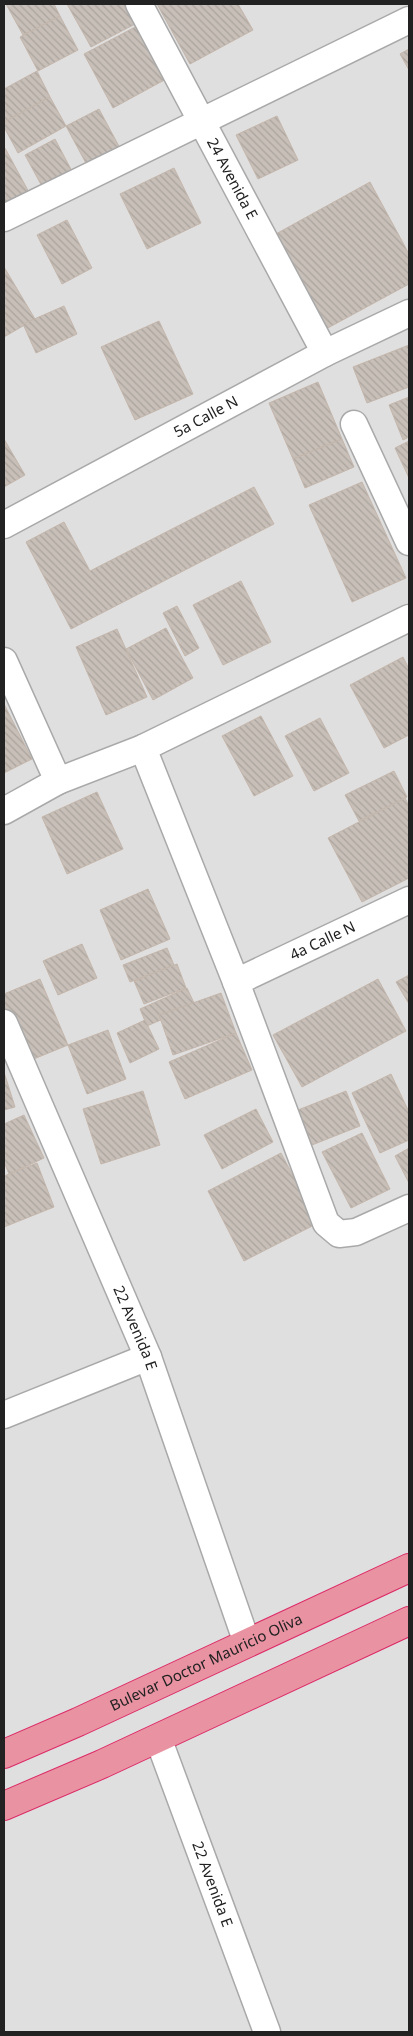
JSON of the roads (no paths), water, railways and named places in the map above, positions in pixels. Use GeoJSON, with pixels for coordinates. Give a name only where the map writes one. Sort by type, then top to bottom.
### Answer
{"type":"FeatureCollection","features":[{"type":"Feature","properties":{"kind":"highway","name":"Bulevar Doctor Mauricio Oliva"},"geometry":{"type":"LineString","coordinates":[[4,1754],[78,1722],[409,1568]]}},
{"type":"Feature","properties":{"kind":"highway"},"geometry":{"type":"LineString","coordinates":[[4,1806],[158,1738],[409,1621]]}},
{"type":"Feature","properties":{"kind":"street","name":"24 Avenida E"},"geometry":{"type":"LineString","coordinates":[[139,4],[325,354]]}},
{"type":"Feature","properties":{"kind":"street"},"geometry":{"type":"LineString","coordinates":[[4,218],[200,120],[409,20]]}},
{"type":"Feature","properties":{"kind":"street","name":"5a Calle N"},"geometry":{"type":"LineString","coordinates":[[4,525],[325,354],[409,313]]}},
{"type":"Feature","properties":{"kind":"street"},"geometry":{"type":"LineString","coordinates":[[354,424],[409,542]]}},
{"type":"Feature","properties":{"kind":"street"},"geometry":{"type":"LineString","coordinates":[[4,811],[58,781],[142,748],[409,618]]}},
{"type":"Feature","properties":{"kind":"street"},"geometry":{"type":"LineString","coordinates":[[4,660],[58,781]]}},
{"type":"Feature","properties":{"kind":"street"},"geometry":{"type":"LineString","coordinates":[[142,748],[236,982],[326,1223],[339,1234],[356,1232],[409,1208]]}},
{"type":"Feature","properties":{"kind":"street","name":"4a Calle N"},"geometry":{"type":"LineString","coordinates":[[236,982],[409,900]]}},
{"type":"Feature","properties":{"kind":"street","name":"22 Avenida E"},"geometry":{"type":"LineString","coordinates":[[4,1023],[148,1357],[247,1643]]}},
{"type":"Feature","properties":{"kind":"street"},"geometry":{"type":"LineString","coordinates":[[4,1415],[148,1357]]}},
{"type":"Feature","properties":{"kind":"street","name":"22 Avenida E"},"geometry":{"type":"LineString","coordinates":[[158,1738],[267,2032]]}}]}
